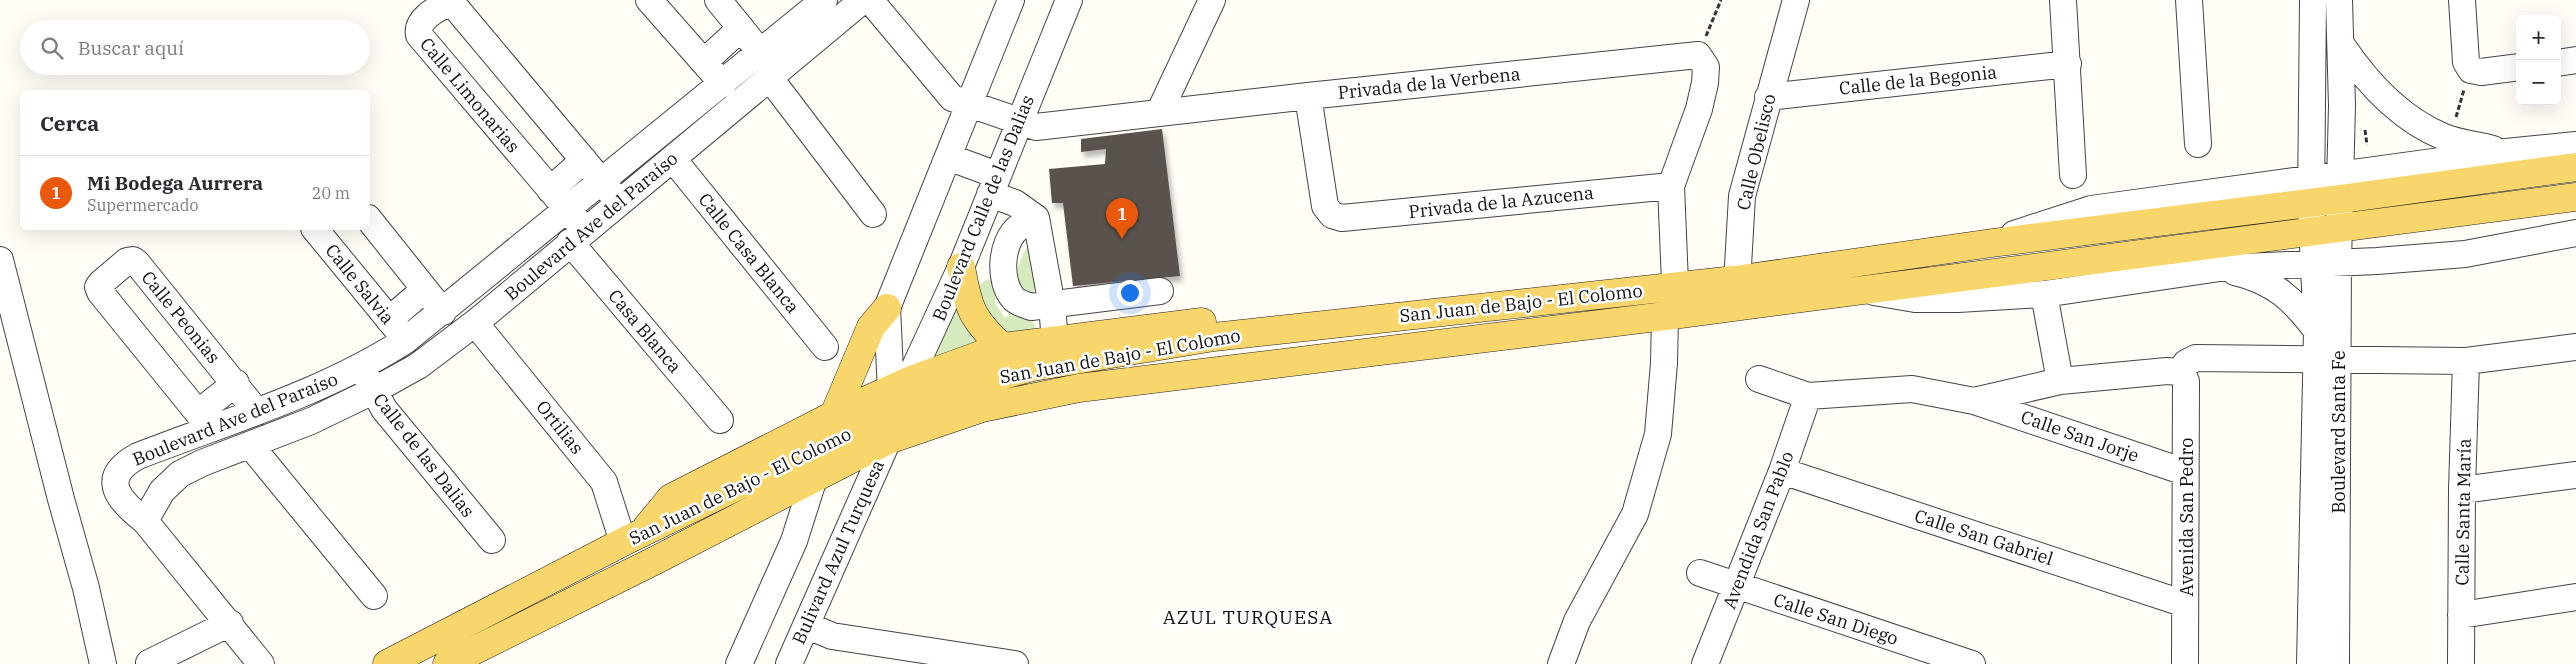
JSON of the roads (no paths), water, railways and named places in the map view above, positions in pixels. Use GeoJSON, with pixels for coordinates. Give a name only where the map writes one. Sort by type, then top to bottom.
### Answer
{"type":"FeatureCollection","features":[{"type":"Feature","properties":{"kind":"main road","name":"San Juan de Bajo - El Colomo"},"geometry":{"type":"LineString","coordinates":[[387,664],[631,539],[811,450],[897,394],[970,384],[1033,367],[1214,337],[1732,280],[1992,243],[2311,191],[2576,166]]}},
{"type":"Feature","properties":{"kind":"main road","name":"San Juan de Bajo - El Colomo"},"geometry":{"type":"LineString","coordinates":[[447,664],[888,440],[982,408],[1078,388],[2340,230],[2576,197]]}},
{"type":"Feature","properties":{"kind":"main road"},"geometry":{"type":"LineString","coordinates":[[961,267],[972,314],[982,329],[1002,348]]}},
{"type":"Feature","properties":{"kind":"main road"},"geometry":{"type":"LineString","coordinates":[[834,415],[870,328],[887,308]]}},
{"type":"Feature","properties":{"kind":"main road"},"geometry":{"type":"LineString","coordinates":[[631,539],[671,498],[834,415],[897,394],[1002,348],[1165,326],[1289,313],[1438,312]]}},
{"type":"Feature","properties":{"kind":"street"},"geometry":{"type":"LineString","coordinates":[[649,0],[723,84]]}},
{"type":"Feature","properties":{"kind":"street"},"geometry":{"type":"LineString","coordinates":[[718,0],[762,53]]}},
{"type":"Feature","properties":{"kind":"street","name":"Boulevard Ave del Paraíso"},"geometry":{"type":"LineString","coordinates":[[824,0],[762,53],[406,340],[361,367],[257,412],[205,420],[125,463],[118,471],[115,483],[117,495],[126,506],[145,520],[162,491],[180,474],[202,463],[311,421],[373,391],[418,366],[475,323],[863,0]]}},
{"type":"Feature","properties":{"kind":"street","name":"Privada de la Verbena"},"geometry":{"type":"LineString","coordinates":[[870,0],[952,98],[1036,127],[1159,112],[1698,55],[1706,67],[1705,83],[1699,109],[1671,186]]}},
{"type":"Feature","properties":{"kind":"street","name":"Boulevard Calle de las Dalias"},"geometry":{"type":"LineString","coordinates":[[897,394],[886,340],[887,308],[1011,0]]}},
{"type":"Feature","properties":{"kind":"street","name":"Boulevard Calle de las Dalias"},"geometry":{"type":"LineString","coordinates":[[888,440],[897,394],[961,267],[1070,0]]}},
{"type":"Feature","properties":{"kind":"street"},"geometry":{"type":"LineString","coordinates":[[1159,112],[1212,0]]}},
{"type":"Feature","properties":{"kind":"street","name":"Calle Obelisco"},"geometry":{"type":"LineString","coordinates":[[1734,307],[1732,280],[1742,196],[1796,0]]}},
{"type":"Feature","properties":{"kind":"street"},"geometry":{"type":"LineString","coordinates":[[2063,0],[2073,175]]}},
{"type":"Feature","properties":{"kind":"street"},"geometry":{"type":"LineString","coordinates":[[2189,0],[2198,144]]}},
{"type":"Feature","properties":{"kind":"street","name":"Boulevard Santa Fe"},"geometry":{"type":"LineString","coordinates":[[2313,0],[2312,232],[2326,262],[2336,664]]}},
{"type":"Feature","properties":{"kind":"street","name":"Boulevard Santa Fe"},"geometry":{"type":"LineString","coordinates":[[2310,664],[2328,359],[2317,331],[2326,262],[2340,230],[2341,44],[2339,0]]}},
{"type":"Feature","properties":{"kind":"street"},"geometry":{"type":"LineString","coordinates":[[2462,0],[2466,62],[2471,70],[2481,72],[2516,68]]}},
{"type":"Feature","properties":{"kind":"street","name":"Calle Limonarias"},"geometry":{"type":"LineString","coordinates":[[578,236],[567,210],[419,35],[418,30],[421,23],[441,6],[450,4],[457,9],[619,202]]}},
{"type":"Feature","properties":{"kind":"street"},"geometry":{"type":"LineString","coordinates":[[704,62],[741,28]]}},
{"type":"Feature","properties":{"kind":"street"},"geometry":{"type":"LineString","coordinates":[[2341,44],[2361,73],[2408,117],[2445,137],[2506,152]]}},
{"type":"Feature","properties":{"kind":"street"},"geometry":{"type":"LineString","coordinates":[[2561,62],[2576,60]]}},
{"type":"Feature","properties":{"kind":"street","name":"Calle de la Begonia"},"geometry":{"type":"LineString","coordinates":[[1768,97],[2068,64]]}},
{"type":"Feature","properties":{"kind":"street"},"geometry":{"type":"LineString","coordinates":[[769,77],[873,214]]}},
{"type":"Feature","properties":{"kind":"street","name":"Privada de la Azucena"},"geometry":{"type":"LineString","coordinates":[[1308,96],[1325,206],[1332,215],[1342,218],[1671,186]]}},
{"type":"Feature","properties":{"kind":"street"},"geometry":{"type":"LineString","coordinates":[[2341,188],[2506,152],[2576,145]]}},
{"type":"Feature","properties":{"kind":"street"},"geometry":{"type":"LineString","coordinates":[[948,157],[993,185],[1036,218],[1052,306],[1055,340]]}},
{"type":"Feature","properties":{"kind":"street","name":"Calle Casa Blanca"},"geometry":{"type":"LineString","coordinates":[[673,159],[825,347]]}},
{"type":"Feature","properties":{"kind":"street"},"geometry":{"type":"LineString","coordinates":[[550,190],[584,160]]}},
{"type":"Feature","properties":{"kind":"street"},"geometry":{"type":"LineString","coordinates":[[1561,664],[1577,621],[1635,514],[1658,434],[1664,364],[1684,286],[1671,186]]}},
{"type":"Feature","properties":{"kind":"street"},"geometry":{"type":"LineString","coordinates":[[1036,218],[1018,228],[1008,243],[1004,264],[1005,285],[1015,300],[1031,307],[1052,306],[1160,291]]}},
{"type":"Feature","properties":{"kind":"street"},"geometry":{"type":"LineString","coordinates":[[370,221],[443,312]]}},
{"type":"Feature","properties":{"kind":"street","name":"Calle Salvia"},"geometry":{"type":"LineString","coordinates":[[316,230],[406,340]]}},
{"type":"Feature","properties":{"kind":"street"},"geometry":{"type":"LineString","coordinates":[[1866,290],[1915,299],[2044,294],[2220,268],[2326,262],[2377,262],[2465,254],[2576,233]]}},
{"type":"Feature","properties":{"kind":"street","name":"Casa Blanca"},"geometry":{"type":"LineString","coordinates":[[578,236],[720,420]]}},
{"type":"Feature","properties":{"kind":"street"},"geometry":{"type":"LineString","coordinates":[[0,260],[61,500],[86,588],[103,664]]}},
{"type":"Feature","properties":{"kind":"street","name":"Calle Peonias"},"geometry":{"type":"LineString","coordinates":[[205,420],[100,292],[98,287],[101,283],[128,261],[133,260],[137,263],[236,383],[257,412]]}},
{"type":"Feature","properties":{"kind":"street"},"geometry":{"type":"LineString","coordinates":[[2220,268],[2247,274],[2276,287],[2299,306],[2317,331]]}},
{"type":"Feature","properties":{"kind":"street"},"geometry":{"type":"LineString","coordinates":[[389,320],[424,290]]}},
{"type":"Feature","properties":{"kind":"street"},"geometry":{"type":"LineString","coordinates":[[2044,294],[2060,381]]}},
{"type":"Feature","properties":{"kind":"street","name":"Ortilias"},"geometry":{"type":"LineString","coordinates":[[475,323],[604,482],[631,539]]}},
{"type":"Feature","properties":{"kind":"street"},"geometry":{"type":"LineString","coordinates":[[1760,379],[1808,396],[1912,390],[1974,401],[2060,381],[2167,370],[2180,372],[2186,364],[2196,358],[2466,361],[2576,347]]}},
{"type":"Feature","properties":{"kind":"street","name":"Calle Santa María"},"geometry":{"type":"LineString","coordinates":[[2461,664],[2462,490],[2466,361]]}},
{"type":"Feature","properties":{"kind":"street","name":"Calle de las Dalias"},"geometry":{"type":"LineString","coordinates":[[361,367],[384,409],[492,540]]}},
{"type":"Feature","properties":{"kind":"street","name":"Avenida San Pedro"},"geometry":{"type":"LineString","coordinates":[[2180,372],[2186,381],[2185,664]]}},
{"type":"Feature","properties":{"kind":"street"},"geometry":{"type":"LineString","coordinates":[[205,420],[236,383]]}},
{"type":"Feature","properties":{"kind":"street","name":"Avendida San Pablo"},"geometry":{"type":"LineString","coordinates":[[1705,664],[1782,471],[1808,396]]}},
{"type":"Feature","properties":{"kind":"street","name":"Calle San Jorje"},"geometry":{"type":"LineString","coordinates":[[1974,401],[2185,472]]}},
{"type":"Feature","properties":{"kind":"street","name":"Bulivard Azul Turquesa"},"geometry":{"type":"LineString","coordinates":[[789,664],[888,440]]}},
{"type":"Feature","properties":{"kind":"street"},"geometry":{"type":"LineString","coordinates":[[250,445],[374,596]]}},
{"type":"Feature","properties":{"kind":"street"},"geometry":{"type":"LineString","coordinates":[[740,664],[794,541],[814,478],[811,450]]}},
{"type":"Feature","properties":{"kind":"street","name":"Calle San Gabriel"},"geometry":{"type":"LineString","coordinates":[[1782,471],[2186,604]]}},
{"type":"Feature","properties":{"kind":"street"},"geometry":{"type":"LineString","coordinates":[[2462,490],[2576,475]]}},
{"type":"Feature","properties":{"kind":"street"},"geometry":{"type":"LineString","coordinates":[[145,520],[230,623],[261,664]]}},
{"type":"Feature","properties":{"kind":"street","name":"Calle San Diego"},"geometry":{"type":"LineString","coordinates":[[1700,573],[1737,587],[1972,664]]}},
{"type":"Feature","properties":{"kind":"street"},"geometry":{"type":"LineString","coordinates":[[2461,615],[2576,597]]}},
{"type":"Feature","properties":{"kind":"street"},"geometry":{"type":"LineString","coordinates":[[149,663],[230,623]]}},
{"type":"Feature","properties":{"kind":"street"},"geometry":{"type":"LineString","coordinates":[[806,625],[832,636],[987,662],[1015,664]]}},
{"type":"Feature","properties":{"kind":"place","name":"Mi Bodega Aurrera"},"geometry":{"type":"Point","coordinates":[1122,239]}},
{"type":"Feature","properties":{"kind":"district","name":"AZUL TURQUESA"},"geometry":{"type":"Point","coordinates":[1248,617]}}]}
